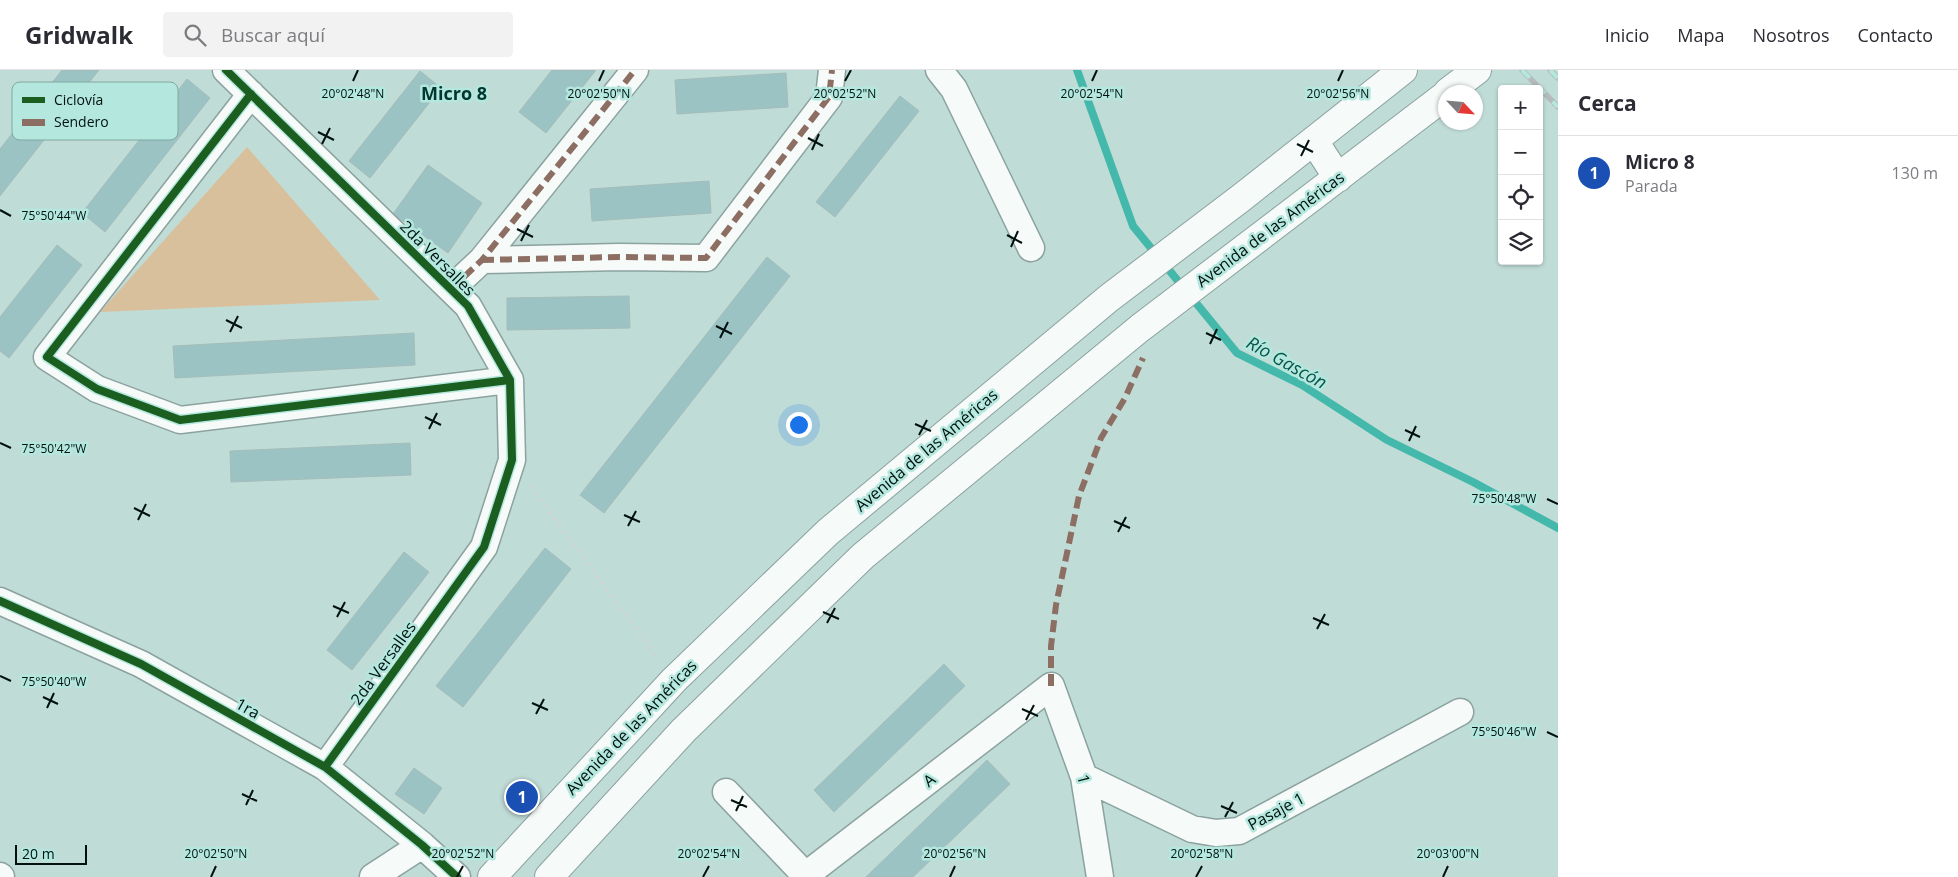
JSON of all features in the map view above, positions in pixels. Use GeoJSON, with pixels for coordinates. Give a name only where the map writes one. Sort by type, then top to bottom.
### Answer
{"type":"FeatureCollection","features":[{"type":"Feature","properties":{"kind":"main road","name":"Avenida de las Américas"},"geometry":{"type":"LineString","coordinates":[[492,877],[674,680],[828,532],[1109,298],[1241,198],[1402,70]]}},
{"type":"Feature","properties":{"kind":"main road","name":"Avenida de las Américas"},"geometry":{"type":"LineString","coordinates":[[1458,85],[1477,70]]}},
{"type":"Feature","properties":{"kind":"main road","name":"Avenida de las Américas"},"geometry":{"type":"LineString","coordinates":[[549,877],[682,730],[863,556],[1140,328],[1438,101]]}},
{"type":"Feature","properties":{"kind":"main road"},"geometry":{"type":"LineString","coordinates":[[1314,140],[1338,178]]}},
{"type":"Feature","properties":{"kind":"street","name":"2da Versalles"},"geometry":{"type":"LineString","coordinates":[[226,70],[468,306],[510,380],[512,460],[484,547],[325,767]]}},
{"type":"Feature","properties":{"kind":"street"},"geometry":{"type":"LineString","coordinates":[[451,289],[482,260],[635,70]]}},
{"type":"Feature","properties":{"kind":"street"},"geometry":{"type":"LineString","coordinates":[[482,260],[618,257],[706,258],[829,97],[832,70]]}},
{"type":"Feature","properties":{"kind":"street"},"geometry":{"type":"LineString","coordinates":[[939,70],[954,89],[1031,248]]}},
{"type":"Feature","properties":{"kind":"street"},"geometry":{"type":"LineString","coordinates":[[251,94],[47,357],[97,389],[180,420],[510,380]]}},
{"type":"Feature","properties":{"kind":"street","name":"1ra"},"geometry":{"type":"LineString","coordinates":[[0,601],[142,664],[325,767],[422,845],[457,877]]}},
{"type":"Feature","properties":{"kind":"street","name":"1"},"geometry":{"type":"LineString","coordinates":[[1051,686],[1084,777],[1100,877]]}},
{"type":"Feature","properties":{"kind":"street","name":"A"},"geometry":{"type":"LineString","coordinates":[[726,792],[807,876],[1051,686]]}},
{"type":"Feature","properties":{"kind":"street","name":"Pasaje 1"},"geometry":{"type":"LineString","coordinates":[[1084,777],[1192,829],[1216,833],[1239,831],[1460,712]]}},
{"type":"Feature","properties":{"kind":"street"},"geometry":{"type":"LineString","coordinates":[[373,877],[422,845]]}},
{"type":"Feature","properties":{"kind":"path"},"geometry":{"type":"LineString","coordinates":[[512,460],[674,680]]}},
{"type":"Feature","properties":{"kind":"shaded area"},"geometry":{"type":"Polygon","coordinates":[[[247,147],[380,300],[100,312],[247,147]]]}},
{"type":"Feature","properties":{"kind":"building"},"geometry":{"type":"Polygon","coordinates":[[[62,70],[99,70],[90,82],[53,82],[62,70]]]}},
{"type":"Feature","properties":{"kind":"building"},"geometry":{"type":"Polygon","coordinates":[[[552,70],[596,70],[546,133],[519,112],[552,70]]]}},
{"type":"Feature","properties":{"kind":"building"},"geometry":{"type":"Polygon","coordinates":[[[420,71],[441,88],[370,178],[349,161],[420,71]]]}},
{"type":"Feature","properties":{"kind":"building"},"geometry":{"type":"Polygon","coordinates":[[[786,73],[788,107],[677,114],[675,80],[786,73]]]}},
{"type":"Feature","properties":{"kind":"building"},"geometry":{"type":"Polygon","coordinates":[[[187,79],[210,98],[178,139],[178,90],[187,79]]]}},
{"type":"Feature","properties":{"kind":"building"},"geometry":{"type":"Polygon","coordinates":[[[900,96],[919,111],[835,217],[816,202],[900,96]]]}},
{"type":"Feature","properties":{"kind":"building"},"geometry":{"type":"Polygon","coordinates":[[[12,134],[12,140],[44,140],[0,196],[0,149],[12,134]]]}},
{"type":"Feature","properties":{"kind":"building"},"geometry":{"type":"Polygon","coordinates":[[[139,140],[177,140],[105,232],[82,213],[139,140]]]}},
{"type":"Feature","properties":{"kind":"building"},"geometry":{"type":"Polygon","coordinates":[[[428,165],[482,203],[448,253],[393,214],[428,165]]]}},
{"type":"Feature","properties":{"kind":"building"},"geometry":{"type":"Polygon","coordinates":[[[709,181],[711,213],[592,221],[590,189],[709,181]]]}},
{"type":"Feature","properties":{"kind":"building"},"geometry":{"type":"Polygon","coordinates":[[[57,245],[82,265],[9,358],[0,351],[0,317],[57,245]]]}},
{"type":"Feature","properties":{"kind":"building"},"geometry":{"type":"Polygon","coordinates":[[[767,257],[790,276],[604,513],[580,495],[767,257]]]}},
{"type":"Feature","properties":{"kind":"building"},"geometry":{"type":"Polygon","coordinates":[[[629,296],[630,328],[507,330],[507,298],[629,296]]]}},
{"type":"Feature","properties":{"kind":"building"},"geometry":{"type":"Polygon","coordinates":[[[414,333],[415,365],[175,378],[173,346],[414,333]]]}},
{"type":"Feature","properties":{"kind":"building"},"geometry":{"type":"Polygon","coordinates":[[[410,443],[411,475],[231,482],[230,451],[410,443]]]}},
{"type":"Feature","properties":{"kind":"building"},"geometry":{"type":"Polygon","coordinates":[[[545,548],[571,569],[463,707],[436,686],[545,548]]]}},
{"type":"Feature","properties":{"kind":"building"},"geometry":{"type":"Polygon","coordinates":[[[404,552],[429,572],[352,670],[327,650],[404,552]]]}},
{"type":"Feature","properties":{"kind":"building"},"geometry":{"type":"Polygon","coordinates":[[[944,664],[965,686],[834,812],[814,790],[944,664]]]}},
{"type":"Feature","properties":{"kind":"building"},"geometry":{"type":"Polygon","coordinates":[[[987,760],[1010,784],[913,877],[866,877],[987,760]]]}},
{"type":"Feature","properties":{"kind":"building"},"geometry":{"type":"Polygon","coordinates":[[[414,768],[442,788],[424,814],[395,794],[414,768]]]}},
{"type":"Feature","properties":{"kind":"waterway","name":"Río Gascón"},"geometry":{"type":"LineString","coordinates":[[1077,70],[1133,226],[1237,353],[1302,385],[1387,440],[1473,482],[1558,528]]}},
{"type":"Feature","properties":{"kind":"railway"},"geometry":{"type":"LineString","coordinates":[[1522,70],[1558,107]]}},
{"type":"Feature","properties":{"kind":"railway"},"geometry":{"type":"LineString","coordinates":[[1550,70],[1558,78]]}},
{"type":"Feature","properties":{"kind":"marked path"},"geometry":{"type":"LineString","coordinates":[[451,289],[482,260],[635,70]]}},
{"type":"Feature","properties":{"kind":"marked path"},"geometry":{"type":"LineString","coordinates":[[482,260],[619,257],[706,258],[829,97],[832,70]]}},
{"type":"Feature","properties":{"kind":"marked path"},"geometry":{"type":"LineString","coordinates":[[1051,686],[1051,646],[1056,605],[1079,496],[1101,438],[1125,398],[1143,358]]}},
{"type":"Feature","properties":{"kind":"cycle path"},"geometry":{"type":"LineString","coordinates":[[226,70],[468,306],[510,380],[512,460],[484,547],[325,767]]}},
{"type":"Feature","properties":{"kind":"cycle path"},"geometry":{"type":"LineString","coordinates":[[251,94],[47,357],[97,389],[180,420],[510,380]]}},
{"type":"Feature","properties":{"kind":"cycle path"},"geometry":{"type":"LineString","coordinates":[[0,601],[141,664],[325,767],[422,845],[457,877]]}},
{"type":"Feature","properties":{"kind":"place","name":"Micro 8"},"geometry":{"type":"Point","coordinates":[522,797]}},
{"type":"Feature","properties":{"kind":"district","name":"Micro 8"},"geometry":{"type":"Point","coordinates":[454,93]}}]}
